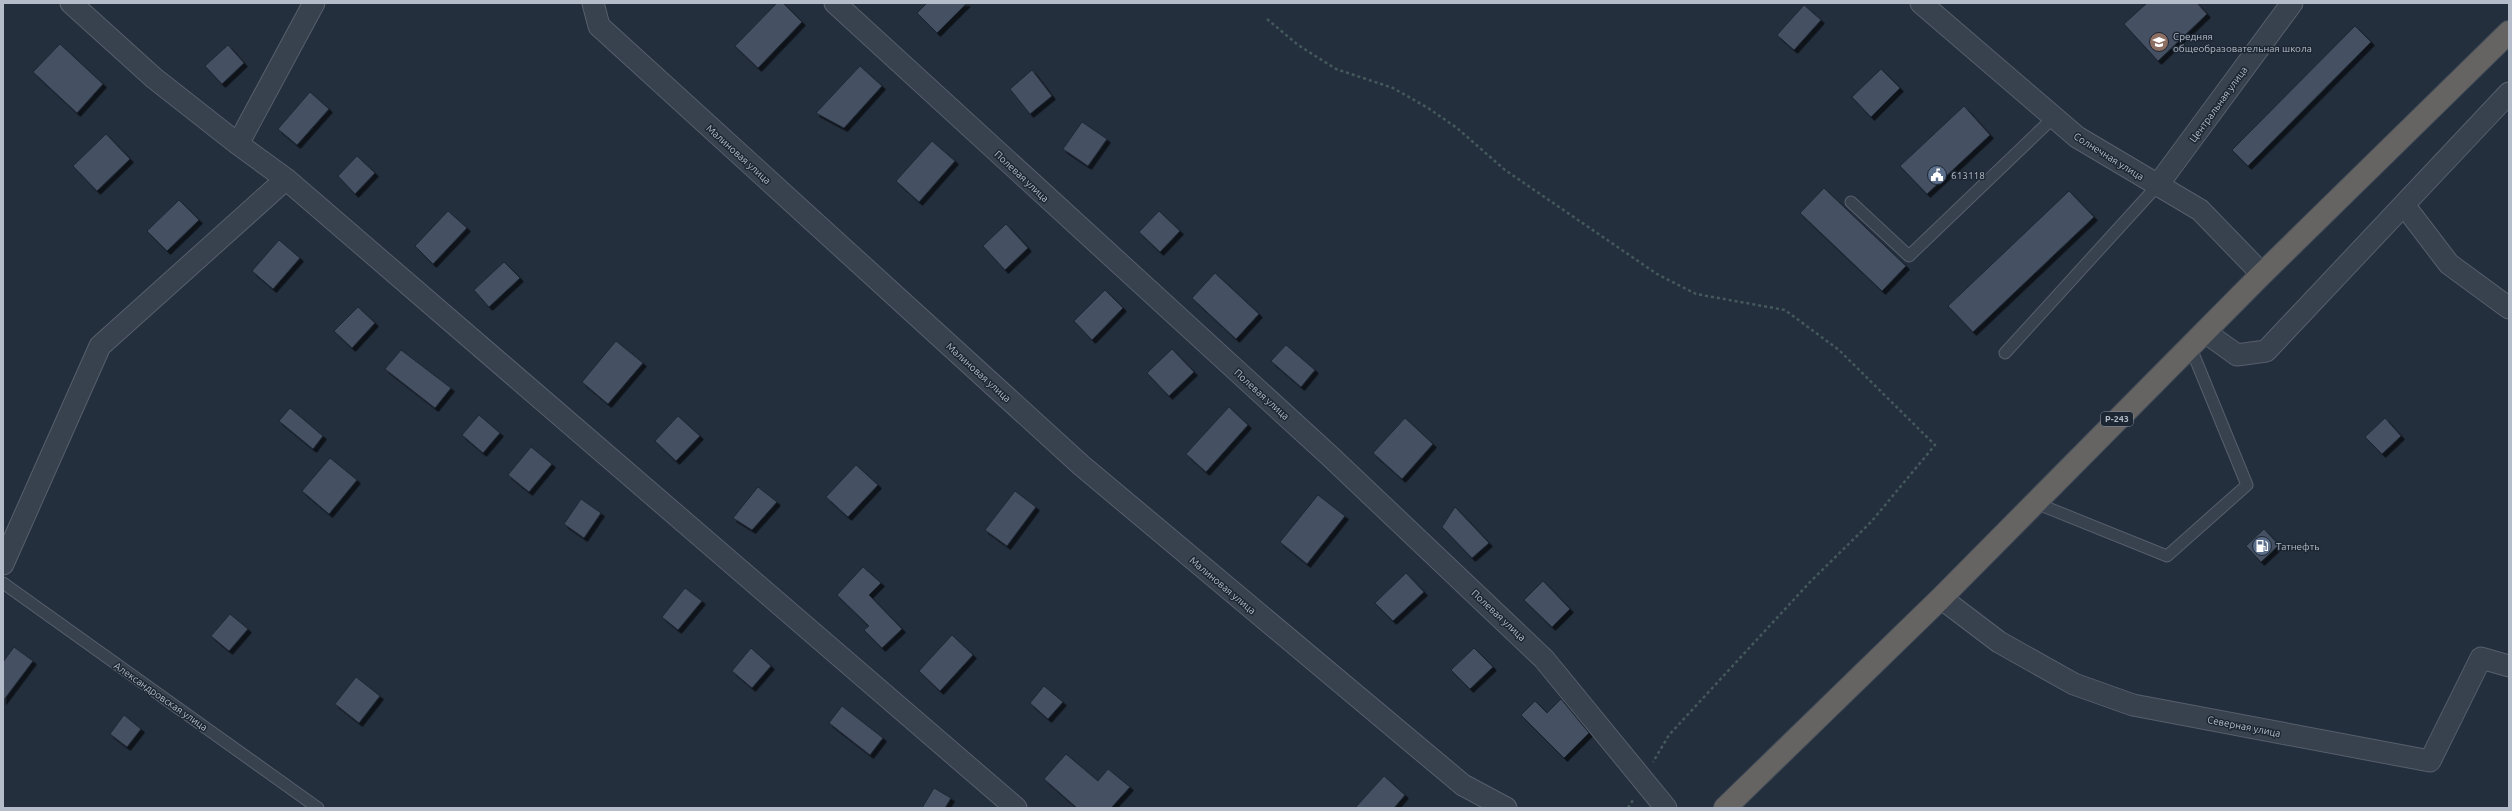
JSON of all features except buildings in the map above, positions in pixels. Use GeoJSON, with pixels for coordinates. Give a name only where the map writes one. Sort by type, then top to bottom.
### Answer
{"type":"FeatureCollection","features":[{"type":"Feature","properties":{"kind":"highway","name":"Р-243"},"geometry":{"type":"LineString","coordinates":[[1725,808],[1941,598],[2033,502],[2262,274],[2509,32]]}},
{"type":"Feature","properties":{"kind":"street"},"geometry":{"type":"LineString","coordinates":[[71,3],[154,78],[238,144],[286,179],[1016,808]]}},
{"type":"Feature","properties":{"kind":"street"},"geometry":{"type":"LineString","coordinates":[[238,144],[314,3]]}},
{"type":"Feature","properties":{"kind":"street","name":"Малиновая улица"},"geometry":{"type":"LineString","coordinates":[[593,3],[599,26],[1076,460],[1386,722],[1463,784],[1506,808]]}},
{"type":"Feature","properties":{"kind":"street","name":"Полевая улица"},"geometry":{"type":"LineString","coordinates":[[835,3],[1331,457],[1539,653],[1666,808]]}},
{"type":"Feature","properties":{"kind":"street","name":"Солнечная улица"},"geometry":{"type":"LineString","coordinates":[[1921,3],[2077,137],[2157,186],[2200,210],[2262,274]]}},
{"type":"Feature","properties":{"kind":"street","name":"Центральная улица"},"geometry":{"type":"LineString","coordinates":[[2157,186],[2292,3]]}},
{"type":"Feature","properties":{"kind":"street"},"geometry":{"type":"LineString","coordinates":[[2197,339],[2237,355],[2266,351],[2509,93]]}},
{"type":"Feature","properties":{"kind":"street"},"geometry":{"type":"LineString","coordinates":[[3,564],[100,346],[286,179]]}},
{"type":"Feature","properties":{"kind":"street"},"geometry":{"type":"LineString","coordinates":[[2404,205],[2450,264],[2509,308]]}},
{"type":"Feature","properties":{"kind":"street","name":"Северная улица"},"geometry":{"type":"LineString","coordinates":[[1941,598],[1999,642],[2074,684],[2133,705],[2430,761],[2481,658],[2509,666]]}},
{"type":"Feature","properties":{"kind":"lane"},"geometry":{"type":"LineString","coordinates":[[1851,202],[1910,256],[2054,117]]}},
{"type":"Feature","properties":{"kind":"lane"},"geometry":{"type":"LineString","coordinates":[[2004,353],[2157,186]]}},
{"type":"Feature","properties":{"kind":"lane"},"geometry":{"type":"LineString","coordinates":[[2033,502],[2167,556],[2247,485],[2197,339]]}},
{"type":"Feature","properties":{"kind":"lane","name":"Александровская улица"},"geometry":{"type":"LineString","coordinates":[[3,583],[318,808]]}},
{"type":"Feature","properties":{"kind":"path"},"geometry":{"type":"LineString","coordinates":[[1267,19],[1298,45],[1336,69],[1393,88],[1428,108],[1457,128],[1505,170],[1657,274],[1696,294],[1785,310],[1839,350],[1935,445],[1871,522],[1805,588],[1669,735],[1643,779]]}},
{"type":"Feature","properties":{"kind":"place","name":"Средняя общеобразовательная школа"},"geometry":{"type":"Point","coordinates":[2159,42]}},
{"type":"Feature","properties":{"kind":"place","name":"613118"},"geometry":{"type":"Point","coordinates":[1937,175]}},
{"type":"Feature","properties":{"kind":"place","name":"Татнефть"},"geometry":{"type":"Point","coordinates":[2262,546]}}]}
